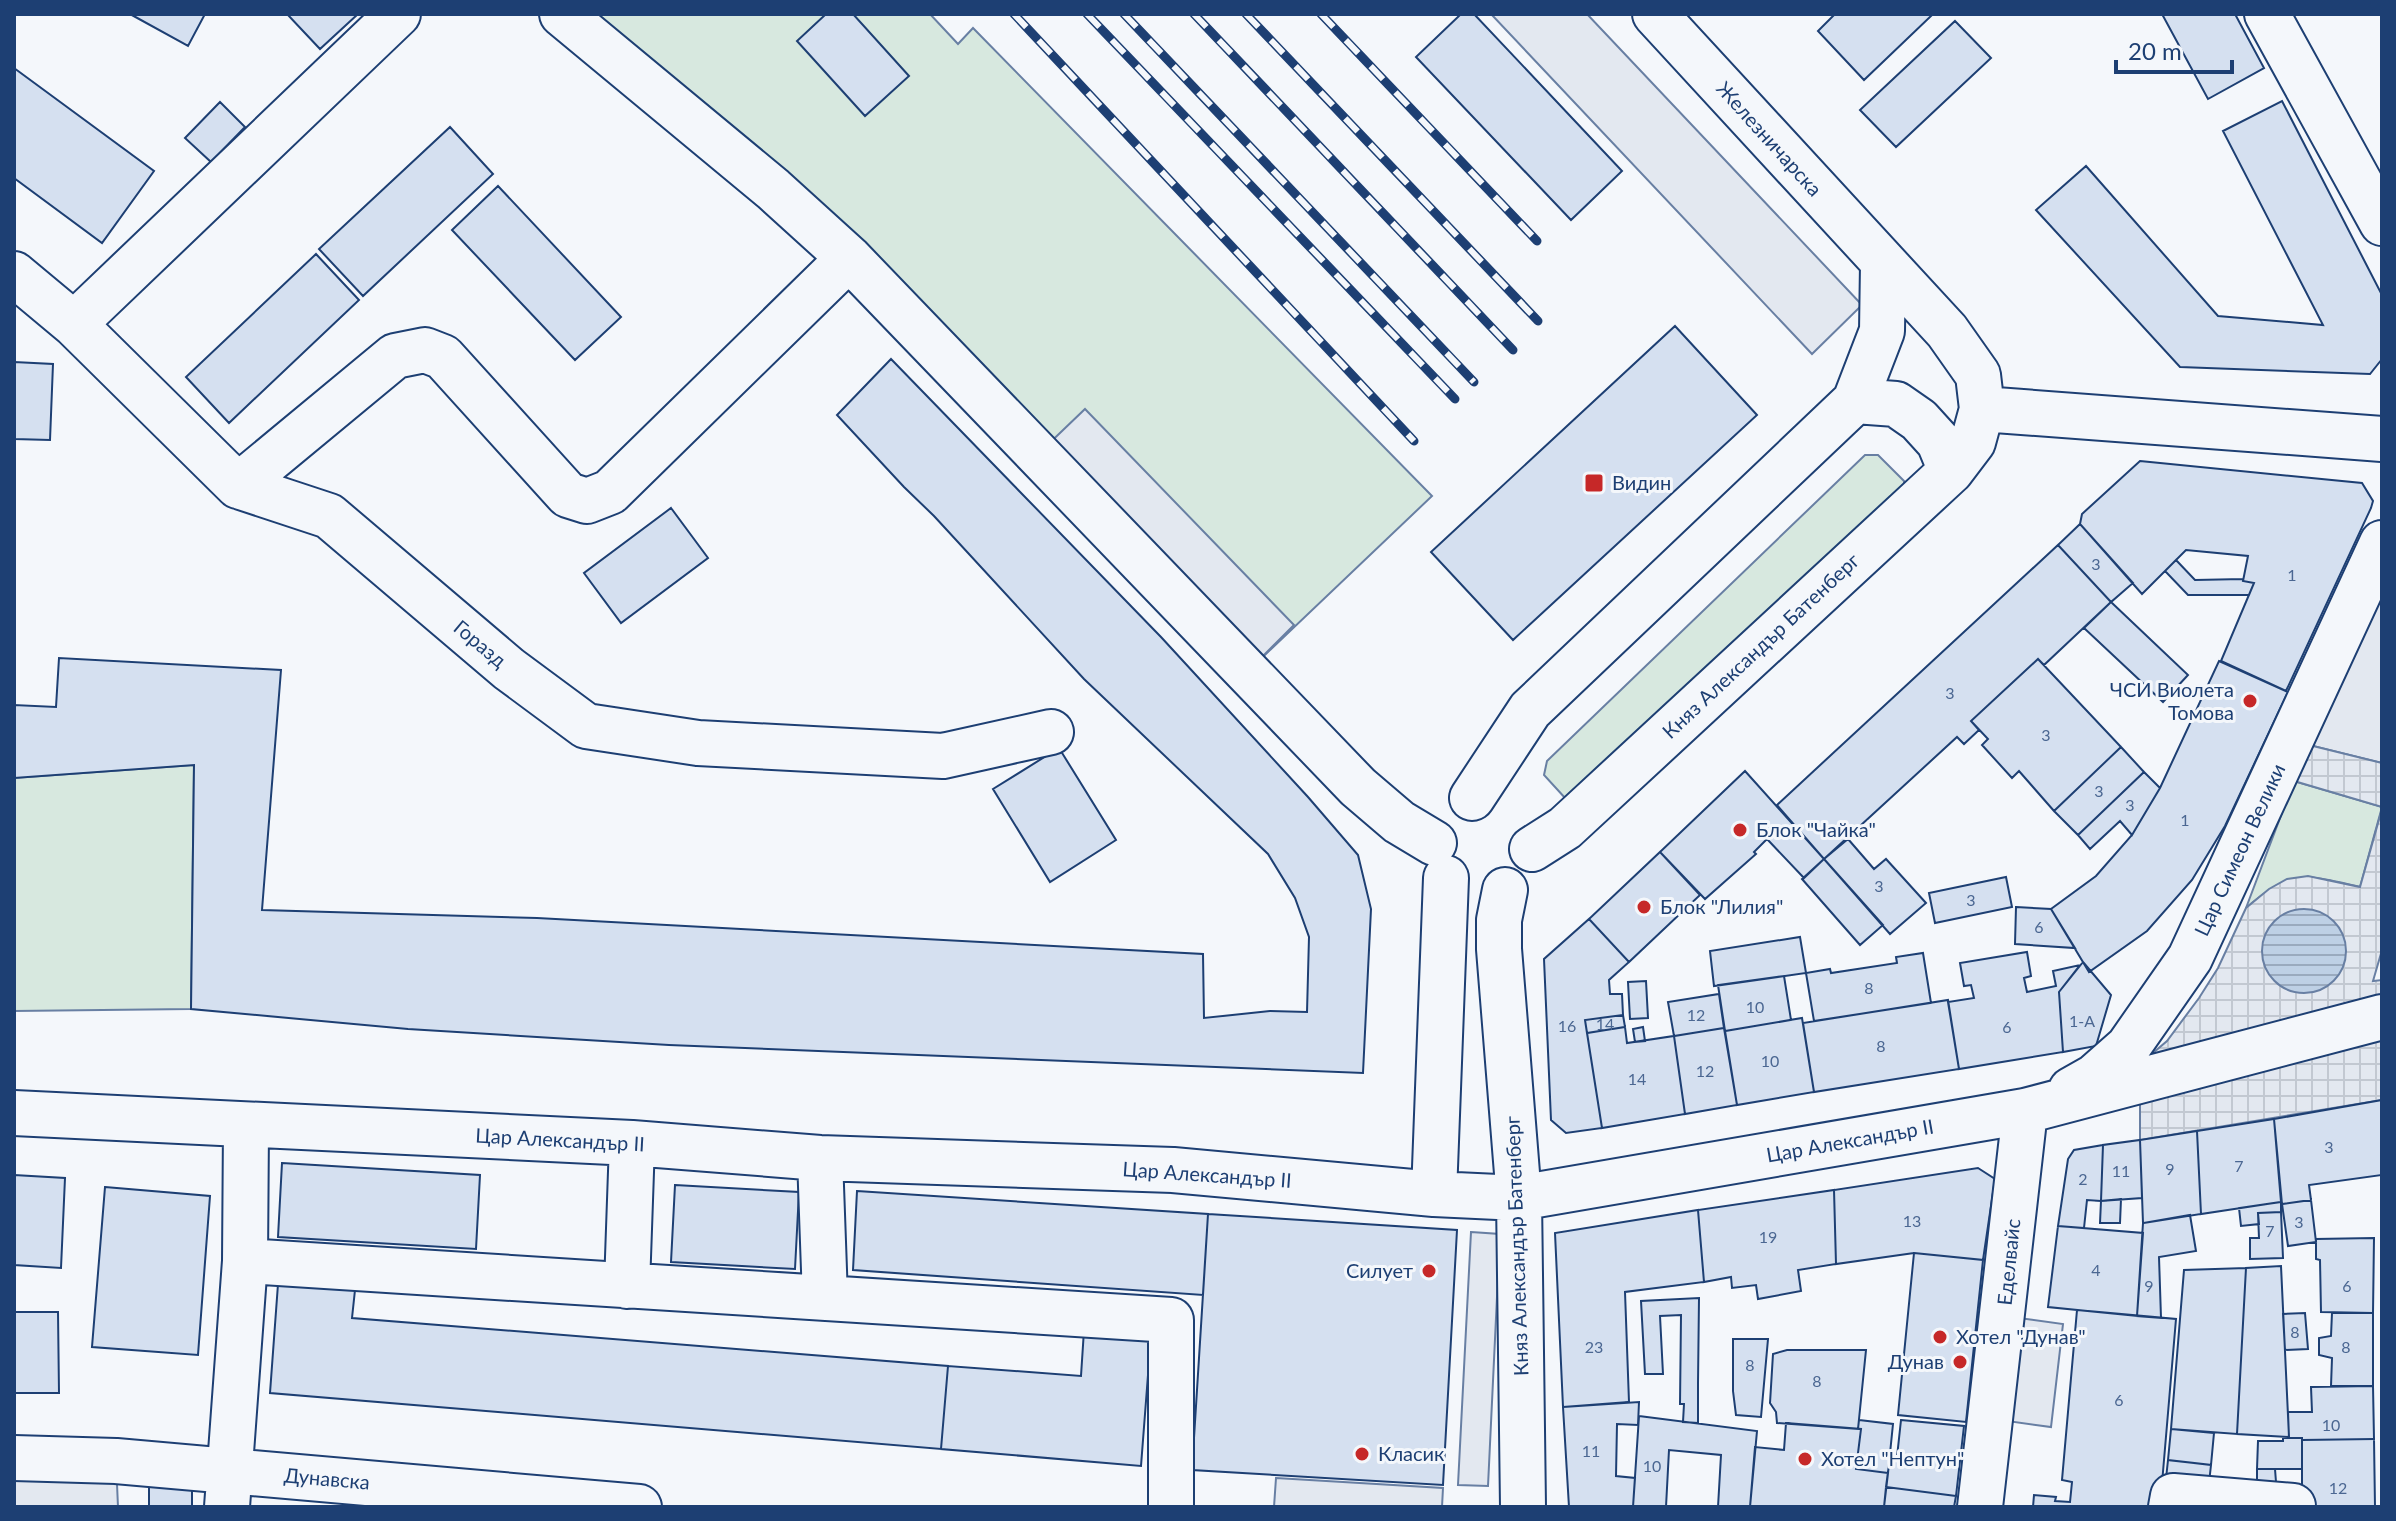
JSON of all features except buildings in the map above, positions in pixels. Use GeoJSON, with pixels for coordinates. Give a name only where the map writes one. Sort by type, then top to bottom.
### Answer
{"type":"FeatureCollection","features":[{"type":"Feature","properties":{"kind":"street"},"geometry":{"type":"LineString","coordinates":[[74,324],[398,14]]}},
{"type":"Feature","properties":{"kind":"street"},"geometry":{"type":"LineString","coordinates":[[562,14],[773,189],[849,258],[1358,787],[1440,860],[1460,890],[1475,895],[1490,895],[1505,890]]}},
{"type":"Feature","properties":{"kind":"street","name":"Железничарска"},"geometry":{"type":"LineString","coordinates":[[1655,14],[1883,264]]}},
{"type":"Feature","properties":{"kind":"street"},"geometry":{"type":"LineString","coordinates":[[2267,14],[2382,223]]}},
{"type":"Feature","properties":{"kind":"street"},"geometry":{"type":"LineString","coordinates":[[238,486],[395,356],[425,350],[443,357],[568,495],[587,501],[610,492],[849,258]]}},
{"type":"Feature","properties":{"kind":"street"},"geometry":{"type":"LineString","coordinates":[[1472,798],[1530,710],[1855,401],[1882,331],[1883,264]]}},
{"type":"Feature","properties":{"kind":"street","name":"Княз Александър Батенберг"},"geometry":{"type":"LineString","coordinates":[[1523,1507],[1519,1198],[1499,949],[1499,920],[1505,890],[1524,873],[1532,849],[1565,828],[1951,471],[1973,442],[1982,409],[1978,375],[1947,331],[1883,264]]}},
{"type":"Feature","properties":{"kind":"street","name":"Горазд"},"geometry":{"type":"LineString","coordinates":[[14,274],[74,324],[238,486],[329,516],[509,669],[586,726],[698,743],[943,756],[1051,732]]}},
{"type":"Feature","properties":{"kind":"street"},"geometry":{"type":"LineString","coordinates":[[1855,401],[1896,404],[1919,420],[1939,442],[1951,471]]}},
{"type":"Feature","properties":{"kind":"street"},"geometry":{"type":"LineString","coordinates":[[1982,409],[2382,439]]}},
{"type":"Feature","properties":{"kind":"street","name":"Цар Симеон Велики"},"geometry":{"type":"LineString","coordinates":[[2031,1110],[2094,1077],[2128,1047],[2190,958],[2382,543]]}},
{"type":"Feature","properties":{"kind":"street"},"geometry":{"type":"LineString","coordinates":[[1434,1194],[1438,824],[1446,812],[1458,803],[1472,798],[1502,800],[1515,808],[1524,820],[1531,834],[1532,849]]}},
{"type":"Feature","properties":{"kind":"street","name":"Цар Александър II"},"geometry":{"type":"LineString","coordinates":[[14,1113],[632,1143],[820,1158],[1173,1170],[1434,1194],[1519,1198],[2031,1110],[2382,1017]]}},
{"type":"Feature","properties":{"kind":"street","name":"Еделвайс"},"geometry":{"type":"LineString","coordinates":[[1980,1507],[2031,1110]]}},
{"type":"Feature","properties":{"kind":"street"},"geometry":{"type":"LineString","coordinates":[[228,1489],[245,1261],[246,1126]]}},
{"type":"Feature","properties":{"kind":"street"},"geometry":{"type":"LineString","coordinates":[[627,1286],[632,1143]]}},
{"type":"Feature","properties":{"kind":"street"},"geometry":{"type":"LineString","coordinates":[[820,1158],[825,1298]]}},
{"type":"Feature","properties":{"kind":"street"},"geometry":{"type":"LineString","coordinates":[[245,1261],[1171,1320],[1171,1507]]}},
{"type":"Feature","properties":{"kind":"street","name":"Дунавска"},"geometry":{"type":"LineString","coordinates":[[14,1458],[116,1461],[228,1489],[639,1507]]}},
{"type":"Feature","properties":{"kind":"street"},"geometry":{"type":"LineString","coordinates":[[2171,1507],[2173,1496],[2293,1506]]}},
{"type":"Feature","properties":{"kind":"shaded area"},"geometry":{"type":"Polygon","coordinates":[[[562,14],[930,14],[958,44],[973,28],[1432,496],[1247,672],[1037,455],[562,14]]]}},
{"type":"Feature","properties":{"kind":"shaded area"},"geometry":{"type":"Polygon","coordinates":[[[1491,14],[1587,14],[1862,305],[1812,354],[1491,14]]]}},
{"type":"Feature","properties":{"kind":"shaded area"},"geometry":{"type":"Polygon","coordinates":[[[1085,409],[1294,625],[1247,672],[1037,455],[1085,409]]]}},
{"type":"Feature","properties":{"kind":"shaded area"},"geometry":{"type":"Polygon","coordinates":[[[1865,455],[1878,455],[1904,481],[1904,496],[1566,799],[1544,775],[1547,761],[1865,455]]]}},
{"type":"Feature","properties":{"kind":"shaded area"},"geometry":{"type":"Polygon","coordinates":[[[2382,582],[2382,763],[2309,745],[2382,582]]]}},
{"type":"Feature","properties":{"kind":"shaded area"},"geometry":{"type":"Polygon","coordinates":[[[2309,745],[2382,763],[2382,807],[2294,781],[2309,745]]]}},
{"type":"Feature","properties":{"kind":"shaded area"},"geometry":{"type":"Polygon","coordinates":[[[194,765],[191,1009],[14,1011],[14,778],[194,765]]]}},
{"type":"Feature","properties":{"kind":"shaded area"},"geometry":{"type":"Polygon","coordinates":[[[2294,781],[2382,807],[2360,887],[2325,879],[2299,878],[2275,886],[2246,908],[2294,781]]]}},
{"type":"Feature","properties":{"kind":"shaded area"},"geometry":{"type":"Polygon","coordinates":[[[2382,809],[2382,950],[2373,981],[2382,980],[2382,1100],[2140,1140],[2140,1064],[2167,1041],[2199,998],[2218,968],[2246,908],[2287,879],[2308,876],[2360,887],[2382,809]]]}},
{"type":"Feature","properties":{"kind":"shaded area"},"geometry":{"type":"Polygon","coordinates":[[[1471,1232],[1500,1234],[1488,1486],[1458,1485],[1471,1232]]]}},
{"type":"Feature","properties":{"kind":"shaded area"},"geometry":{"type":"Polygon","coordinates":[[[2019,1318],[2063,1324],[2051,1427],[2007,1421],[2019,1318]]]}},
{"type":"Feature","properties":{"kind":"shaded area"},"geometry":{"type":"Polygon","coordinates":[[[14,1458],[116,1461],[118,1507],[14,1507],[14,1458]]]}},
{"type":"Feature","properties":{"kind":"shaded area"},"geometry":{"type":"Polygon","coordinates":[[[1276,1478],[1443,1488],[1442,1507],[1274,1507],[1276,1478]]]}},
{"type":"Feature","properties":{"kind":"water"},"geometry":{"type":"Polygon","coordinates":[[[2296,909],[2312,909],[2328,916],[2339,927],[2346,951],[2343,967],[2334,981],[2312,993],[2296,993],[2280,986],[2269,975],[2262,959],[2262,943],[2269,927],[2280,916],[2296,909]]]}},
{"type":"Feature","properties":{"kind":"railway"},"geometry":{"type":"LineString","coordinates":[[1014,14],[1414,441]]}},
{"type":"Feature","properties":{"kind":"railway"},"geometry":{"type":"LineString","coordinates":[[1087,14],[1455,399]]}},
{"type":"Feature","properties":{"kind":"railway"},"geometry":{"type":"LineString","coordinates":[[1124,14],[1474,382]]}},
{"type":"Feature","properties":{"kind":"railway"},"geometry":{"type":"LineString","coordinates":[[1194,14],[1513,350]]}},
{"type":"Feature","properties":{"kind":"railway"},"geometry":{"type":"LineString","coordinates":[[1246,14],[1538,321]]}},
{"type":"Feature","properties":{"kind":"railway"},"geometry":{"type":"LineString","coordinates":[[1321,14],[1537,241]]}},
{"type":"Feature","properties":{"kind":"place","name":"Видин"},"geometry":{"type":"Point","coordinates":[1594,483]}},
{"type":"Feature","properties":{"kind":"place","name":"ЧСИ Виолета Томова"},"geometry":{"type":"Point","coordinates":[2250,701]}},
{"type":"Feature","properties":{"kind":"place","name":"Блок \"Чайка\""},"geometry":{"type":"Point","coordinates":[1740,830]}},
{"type":"Feature","properties":{"kind":"place","name":"Блок \"Лилия\""},"geometry":{"type":"Point","coordinates":[1644,907]}},
{"type":"Feature","properties":{"kind":"place","name":"Силует"},"geometry":{"type":"Point","coordinates":[1429,1271]}},
{"type":"Feature","properties":{"kind":"place","name":"Хотел \"Дунав\""},"geometry":{"type":"Point","coordinates":[1940,1337]}},
{"type":"Feature","properties":{"kind":"place","name":"Дунав"},"geometry":{"type":"Point","coordinates":[1960,1362]}},
{"type":"Feature","properties":{"kind":"place","name":"Класик"},"geometry":{"type":"Point","coordinates":[1362,1454]}},
{"type":"Feature","properties":{"kind":"place","name":"Хотел \"Нептун\""},"geometry":{"type":"Point","coordinates":[1805,1459]}}]}
